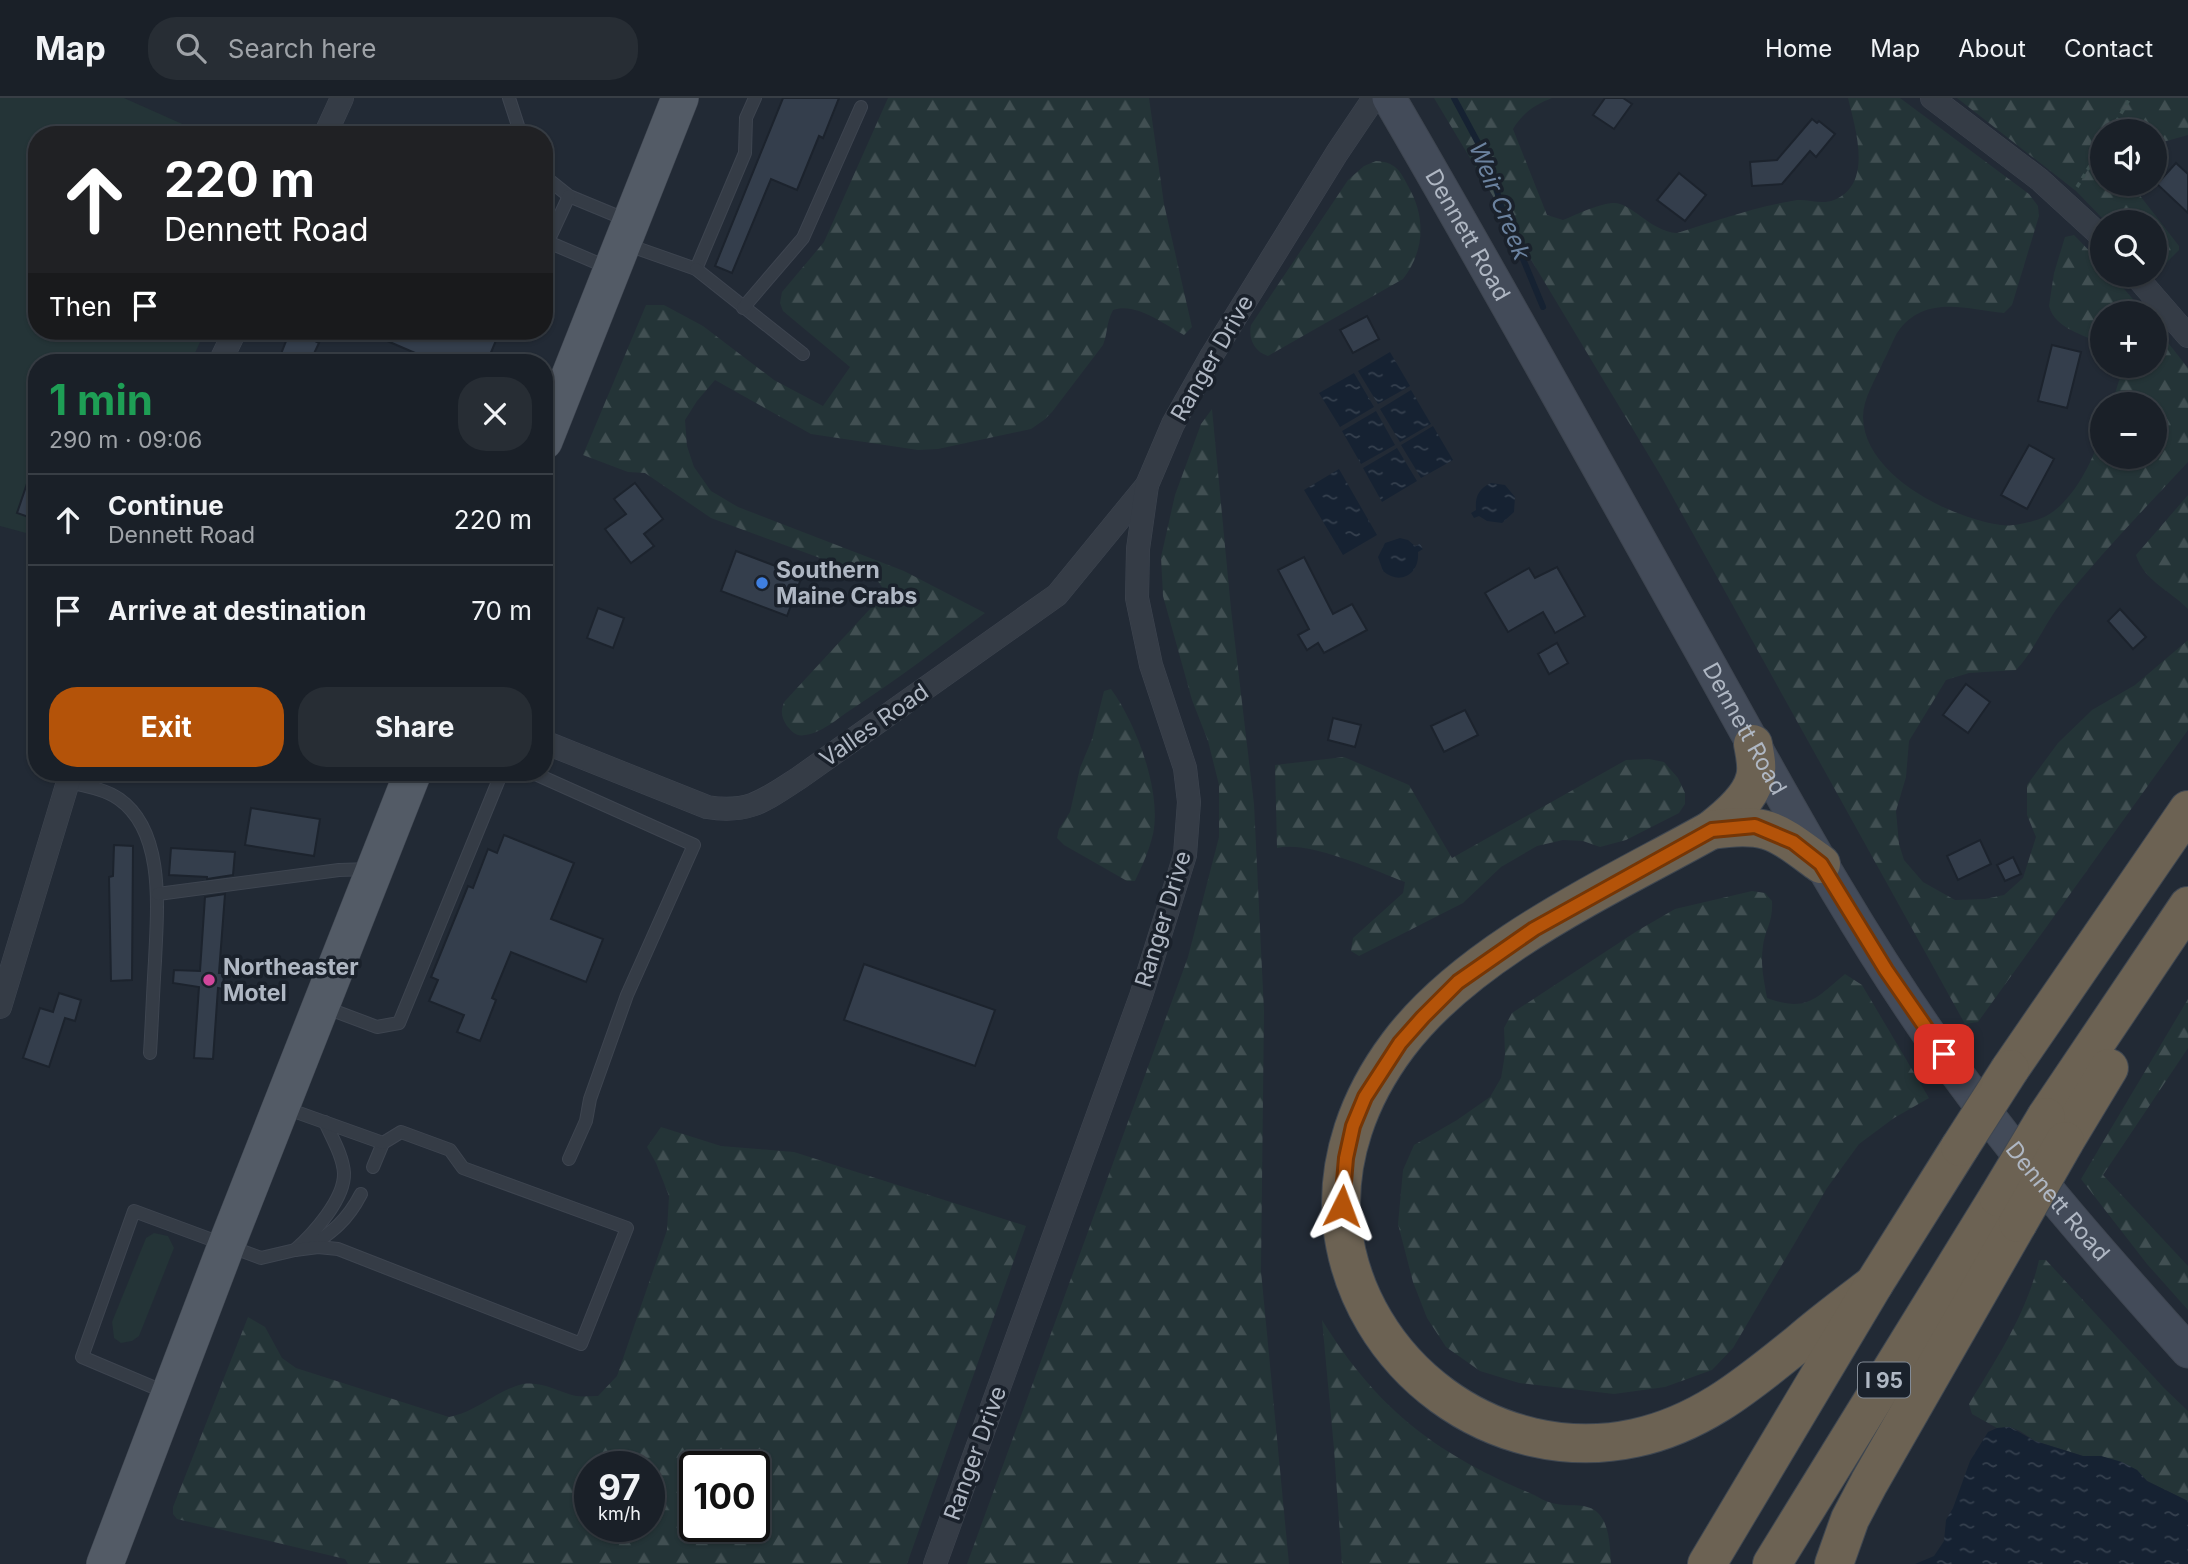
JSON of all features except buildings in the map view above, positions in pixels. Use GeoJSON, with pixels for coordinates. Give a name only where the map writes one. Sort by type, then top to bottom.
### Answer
{"type":"FeatureCollection","features":[{"type":"Feature","properties":{"kind":"highway"},"geometry":{"type":"LineString","coordinates":[[1754,744],[1756,777],[1752,787],[1728,817],[1712,830],[1534,929],[1458,982],[1400,1043],[1365,1097],[1353,1126],[1342,1189],[1342,1224],[1348,1256],[1372,1318],[1392,1350],[1415,1375],[1450,1402],[1483,1421],[1528,1436],[1570,1443],[1600,1443],[1634,1438],[1672,1427],[1706,1412],[1736,1394],[1874,1284]]}},
{"type":"Feature","properties":{"kind":"highway","name":"I 95"},"geometry":{"type":"LineString","coordinates":[[1707,1564],[1874,1284],[1960,1147],[2010,1069],[2188,810]]}},
{"type":"Feature","properties":{"kind":"highway"},"geometry":{"type":"LineString","coordinates":[[1712,830],[1755,826],[1793,842],[1821,864]]}},
{"type":"Feature","properties":{"kind":"highway","name":"I 95"},"geometry":{"type":"LineString","coordinates":[[1772,1564],[2008,1210],[2188,906]]}},
{"type":"Feature","properties":{"kind":"highway"},"geometry":{"type":"LineString","coordinates":[[2056,1129],[2129,1034],[2188,923]]}},
{"type":"Feature","properties":{"kind":"highway"},"geometry":{"type":"LineString","coordinates":[[1834,1564],[1850,1519],[2008,1210]]}},
{"type":"Feature","properties":{"kind":"main road"},"geometry":{"type":"LineString","coordinates":[[553,418],[680,98]]}},
{"type":"Feature","properties":{"kind":"main road"},"geometry":{"type":"LineString","coordinates":[[105,1564],[226,1246],[409,781]]}},
{"type":"Feature","properties":{"kind":"street"},"geometry":{"type":"LineString","coordinates":[[329,126],[342,98]]}},
{"type":"Feature","properties":{"kind":"street","name":"Ranger Drive"},"geometry":{"type":"LineString","coordinates":[[935,1564],[1140,996],[1185,855],[1189,802],[1185,768],[1150,665],[1137,598],[1138,549],[1147,485],[1173,424],[1212,355],[1374,98]]}},
{"type":"Feature","properties":{"kind":"street","name":"Dennett Road"},"geometry":{"type":"LineString","coordinates":[[1389,98],[1461,221],[1821,864],[1886,970],[1958,1075],[2054,1199],[2188,1351]]}},
{"type":"Feature","properties":{"kind":"street"},"geometry":{"type":"LineString","coordinates":[[1932,98],[2067,204],[2090,226]]}},
{"type":"Feature","properties":{"kind":"street"},"geometry":{"type":"LineString","coordinates":[[2145,287],[2188,336]]}},
{"type":"Feature","properties":{"kind":"street","name":"Valles Road"},"geometry":{"type":"LineString","coordinates":[[553,746],[707,807],[724,810],[746,808],[770,797],[799,778],[1057,595],[1147,485]]}},
{"type":"Feature","properties":{"kind":"street"},"geometry":{"type":"LineString","coordinates":[[0,1007],[69,781]]}},
{"type":"Feature","properties":{"kind":"lane"},"geometry":{"type":"LineString","coordinates":[[509,98],[518,126]]}},
{"type":"Feature","properties":{"kind":"lane"},"geometry":{"type":"LineString","coordinates":[[696,269],[746,153],[746,118],[755,98]]}},
{"type":"Feature","properties":{"kind":"lane"},"geometry":{"type":"LineString","coordinates":[[743,308],[803,238],[861,107]]}},
{"type":"Feature","properties":{"kind":"lane"},"geometry":{"type":"LineString","coordinates":[[553,183],[622,245]]}},
{"type":"Feature","properties":{"kind":"lane"},"geometry":{"type":"LineString","coordinates":[[553,231],[569,196]]}},
{"type":"Feature","properties":{"kind":"lane"},"geometry":{"type":"LineString","coordinates":[[553,246],[622,245],[696,269],[803,354]]}},
{"type":"Feature","properties":{"kind":"lane"},"geometry":{"type":"LineString","coordinates":[[79,781],[112,795],[130,808],[140,823],[150,848],[158,894],[150,1053]]}},
{"type":"Feature","properties":{"kind":"lane"},"geometry":{"type":"LineString","coordinates":[[320,1006],[377,1027],[399,1023],[498,781]]}},
{"type":"Feature","properties":{"kind":"lane"},"geometry":{"type":"LineString","coordinates":[[551,781],[694,845],[628,995],[590,1099],[586,1121],[569,1159]]}},
{"type":"Feature","properties":{"kind":"lane"},"geometry":{"type":"LineString","coordinates":[[158,894],[339,870],[374,869]]}},
{"type":"Feature","properties":{"kind":"lane"},"geometry":{"type":"LineString","coordinates":[[281,1107],[383,1143]]}},
{"type":"Feature","properties":{"kind":"lane"},"geometry":{"type":"LineString","coordinates":[[301,1249],[321,1226],[343,1182],[344,1171],[340,1157],[325,1122]]}},
{"type":"Feature","properties":{"kind":"lane"},"geometry":{"type":"LineString","coordinates":[[170,1395],[82,1357],[134,1211],[261,1258],[301,1249],[338,1249],[581,1344],[627,1228],[463,1168],[450,1150],[401,1132],[383,1143],[373,1167]]}},
{"type":"Feature","properties":{"kind":"lane"},"geometry":{"type":"LineString","coordinates":[[301,1249],[338,1227],[351,1213],[361,1194]]}},
{"type":"Feature","properties":{"kind":"path"},"geometry":{"type":"LineString","coordinates":[[2118,119],[2130,98]]}},
{"type":"Feature","properties":{"kind":"path"},"geometry":{"type":"LineString","coordinates":[[2067,204],[2090,166]]}},
{"type":"Feature","properties":{"kind":"green space"},"geometry":{"type":"Polygon","coordinates":[[[0,98],[124,98],[187,126],[28,126],[28,340],[201,340],[195,354],[28,354],[28,534],[0,526],[0,98]]]}},
{"type":"Feature","properties":{"kind":"green space"},"geometry":{"type":"Polygon","coordinates":[[[888,98],[1149,98],[1164,204],[1192,327],[1184,335],[1140,311],[1122,308],[1113,310],[1103,345],[1044,420],[1031,429],[938,449],[918,450],[811,434],[715,380],[685,420],[687,446],[694,467],[711,491],[738,507],[904,571],[985,613],[830,725],[811,734],[800,735],[795,734],[783,720],[785,701],[881,597],[882,587],[877,580],[711,518],[645,473],[628,472],[583,455],[646,305],[664,305],[703,326],[774,380],[823,406],[850,367],[783,311],[780,303],[782,292],[824,242],[888,98]]]}},
{"type":"Feature","properties":{"kind":"green space"},"geometry":{"type":"Polygon","coordinates":[[[1434,98],[1552,98],[1530,110],[1513,129],[1547,215],[1563,220],[1612,203],[1626,207],[1658,227],[1677,233],[1781,203],[1834,200],[1854,182],[1858,169],[1857,139],[1848,98],[1900,98],[2029,194],[2038,206],[2039,216],[2012,305],[2004,313],[1960,307],[1932,308],[1908,321],[1895,336],[1865,403],[1863,417],[1867,438],[1878,458],[1914,490],[1958,513],[1981,521],[2005,525],[2022,524],[2053,512],[2072,493],[2090,463],[2090,469],[2167,469],[2167,392],[2116,392],[2120,378],[2167,378],[2167,341],[2188,368],[2188,462],[2061,603],[2016,670],[1969,673],[1946,680],[1909,741],[1906,777],[1896,811],[1899,844],[1904,860],[1923,882],[1955,900],[2004,895],[2023,878],[2036,837],[2027,815],[2027,785],[2058,743],[2092,710],[2135,685],[2188,640],[2188,730],[1978,1022],[1965,1024],[1661,476],[1434,98]]]}},
{"type":"Feature","properties":{"kind":"green space"},"geometry":{"type":"Polygon","coordinates":[[[1957,98],[2188,98],[2188,135],[2167,141],[2167,119],[2090,119],[2090,196],[2140,196],[2151,210],[2094,210],[2076,191],[1957,98]]]}},
{"type":"Feature","properties":{"kind":"green space"},"geometry":{"type":"Polygon","coordinates":[[[1376,161],[1388,163],[1399,171],[1418,210],[1419,245],[1410,268],[1403,279],[1268,356],[1263,354],[1253,344],[1251,325],[1348,180],[1364,166],[1376,161]]]}},
{"type":"Feature","properties":{"kind":"green space"},"geometry":{"type":"Polygon","coordinates":[[[2167,230],[2179,246],[2179,250],[2167,262],[2167,230]]]}},
{"type":"Feature","properties":{"kind":"green space"},"geometry":{"type":"Polygon","coordinates":[[[2074,235],[2090,252],[2090,287],[2122,287],[2135,301],[2090,301],[2090,339],[2064,326],[2049,306],[2054,273],[2065,237],[2074,235]]]}},
{"type":"Feature","properties":{"kind":"green space"},"geometry":{"type":"Polygon","coordinates":[[[1212,409],[1231,609],[1254,804],[1264,1011],[1261,1271],[1289,1564],[967,1564],[1188,957],[1219,837],[1219,785],[1163,596],[1161,557],[1175,495],[1201,424],[1212,409]]]}},
{"type":"Feature","properties":{"kind":"green space"},"geometry":{"type":"Polygon","coordinates":[[[2188,495],[2188,609],[2151,579],[2136,555],[2188,495]]]}},
{"type":"Feature","properties":{"kind":"green space"},"geometry":{"type":"Polygon","coordinates":[[[1111,689],[1138,739],[1154,798],[1153,834],[1135,881],[1127,881],[1064,845],[1057,838],[1059,829],[1070,812],[1080,768],[1092,739],[1104,691],[1111,689]]]}},
{"type":"Feature","properties":{"kind":"green space"},"geometry":{"type":"Polygon","coordinates":[[[1344,757],[1409,785],[1452,858],[1626,760],[1649,759],[1664,762],[1678,778],[1685,793],[1685,804],[1679,813],[1626,840],[1600,847],[1583,841],[1563,840],[1537,846],[1501,867],[1463,903],[1359,956],[1351,951],[1353,938],[1403,893],[1405,882],[1323,852],[1306,848],[1277,848],[1275,765],[1344,757]]]}},
{"type":"Feature","properties":{"kind":"green space"},"geometry":{"type":"Polygon","coordinates":[[[1752,891],[1765,893],[1772,901],[1762,953],[1767,998],[1792,1004],[1810,1001],[1845,974],[1862,985],[1929,1098],[1894,1118],[1859,1144],[1827,1188],[1733,1348],[1712,1370],[1665,1387],[1614,1394],[1519,1383],[1480,1371],[1446,1347],[1427,1318],[1413,1282],[1398,1224],[1403,1170],[1414,1145],[1490,1097],[1501,1078],[1505,1054],[1504,1028],[1512,1013],[1675,909],[1752,891]]]}},
{"type":"Feature","properties":{"kind":"green space"},"geometry":{"type":"Polygon","coordinates":[[[2188,999],[2188,1048],[2103,1175],[2188,1266],[2188,1310],[2147,1264],[2081,1179],[2188,999]]]}},
{"type":"Feature","properties":{"kind":"green space"},"geometry":{"type":"Polygon","coordinates":[[[661,1127],[721,1146],[794,1152],[1026,1226],[907,1564],[348,1564],[345,1559],[177,1519],[173,1514],[173,1507],[248,1317],[265,1327],[282,1358],[296,1368],[449,1417],[469,1411],[504,1391],[530,1383],[576,1396],[598,1396],[617,1376],[667,1230],[669,1196],[647,1147],[661,1127]]]}},
{"type":"Feature","properties":{"kind":"green space"},"geometry":{"type":"Polygon","coordinates":[[[154,1233],[168,1236],[174,1248],[139,1336],[132,1341],[121,1343],[114,1338],[112,1322],[146,1238],[154,1233]]]}},
{"type":"Feature","properties":{"kind":"green space"},"geometry":{"type":"Polygon","coordinates":[[[2039,1260],[2046,1260],[2188,1411],[2188,1501],[2147,1481],[2137,1470],[2101,1456],[2083,1456],[2035,1441],[2020,1431],[2010,1427],[1997,1428],[1972,1414],[1969,1404],[2019,1317],[2039,1260]]]}},
{"type":"Feature","properties":{"kind":"green space"},"geometry":{"type":"Polygon","coordinates":[[[1322,1320],[1343,1351],[1387,1404],[1438,1445],[1498,1479],[1544,1500],[1562,1505],[1584,1506],[1598,1513],[1607,1530],[1611,1564],[1342,1564],[1322,1320]]]}},
{"type":"Feature","properties":{"kind":"water"},"geometry":{"type":"Polygon","coordinates":[[[1390,352],[1410,386],[1378,404],[1358,371],[1390,352]]]}},
{"type":"Feature","properties":{"kind":"water"},"geometry":{"type":"Polygon","coordinates":[[[1354,373],[1374,407],[1340,427],[1319,393],[1354,373]]]}},
{"type":"Feature","properties":{"kind":"water"},"geometry":{"type":"Polygon","coordinates":[[[1411,390],[1431,424],[1400,442],[1380,409],[1411,390]]]}},
{"type":"Feature","properties":{"kind":"water"},"geometry":{"type":"Polygon","coordinates":[[[1376,411],[1395,445],[1361,464],[1342,431],[1376,411]]]}},
{"type":"Feature","properties":{"kind":"water"},"geometry":{"type":"Polygon","coordinates":[[[1433,426],[1453,460],[1421,478],[1401,445],[1433,426]]]}},
{"type":"Feature","properties":{"kind":"water"},"geometry":{"type":"Polygon","coordinates":[[[1397,448],[1417,481],[1382,502],[1363,468],[1397,448]]]}},
{"type":"Feature","properties":{"kind":"water"},"geometry":{"type":"Polygon","coordinates":[[[1339,469],[1377,535],[1343,555],[1304,490],[1339,469]]]}},
{"type":"Feature","properties":{"kind":"water"},"geometry":{"type":"Polygon","coordinates":[[[1491,483],[1505,485],[1515,497],[1514,512],[1502,523],[1487,521],[1479,516],[1474,518],[1471,513],[1476,510],[1480,491],[1491,483]]]}},
{"type":"Feature","properties":{"kind":"water"},"geometry":{"type":"Polygon","coordinates":[[[1400,538],[1415,546],[1420,544],[1423,549],[1418,552],[1418,560],[1412,572],[1396,577],[1383,571],[1378,557],[1385,543],[1400,538]]]}},
{"type":"Feature","properties":{"kind":"water"},"geometry":{"type":"Polygon","coordinates":[[[2010,1427],[2035,1441],[2083,1456],[2101,1456],[2122,1462],[2137,1470],[2147,1481],[2188,1501],[2188,1564],[1915,1564],[1934,1556],[1944,1541],[1946,1520],[1970,1461],[1988,1432],[2010,1427]]]}},
{"type":"Feature","properties":{"kind":"waterway","name":"Weir Creek"},"geometry":{"type":"LineString","coordinates":[[1454,98],[1490,165],[1501,206],[1543,307]]}},
{"type":"Feature","properties":{"kind":"place","name":"Southern Maine Crabs"},"geometry":{"type":"Point","coordinates":[762,583]}},
{"type":"Feature","properties":{"kind":"place","name":"Northeaster Motel"},"geometry":{"type":"Point","coordinates":[209,980]}},
{"type":"Feature","properties":{"kind":"route"},"geometry":{"type":"LineString","coordinates":[[1342,1206],[1346,1158],[1353,1126],[1365,1097],[1400,1043],[1423,1017],[1458,982],[1534,929],[1712,830],[1755,826],[1772,831],[1793,842],[1821,864],[1886,970],[1944,1054]]}}]}
